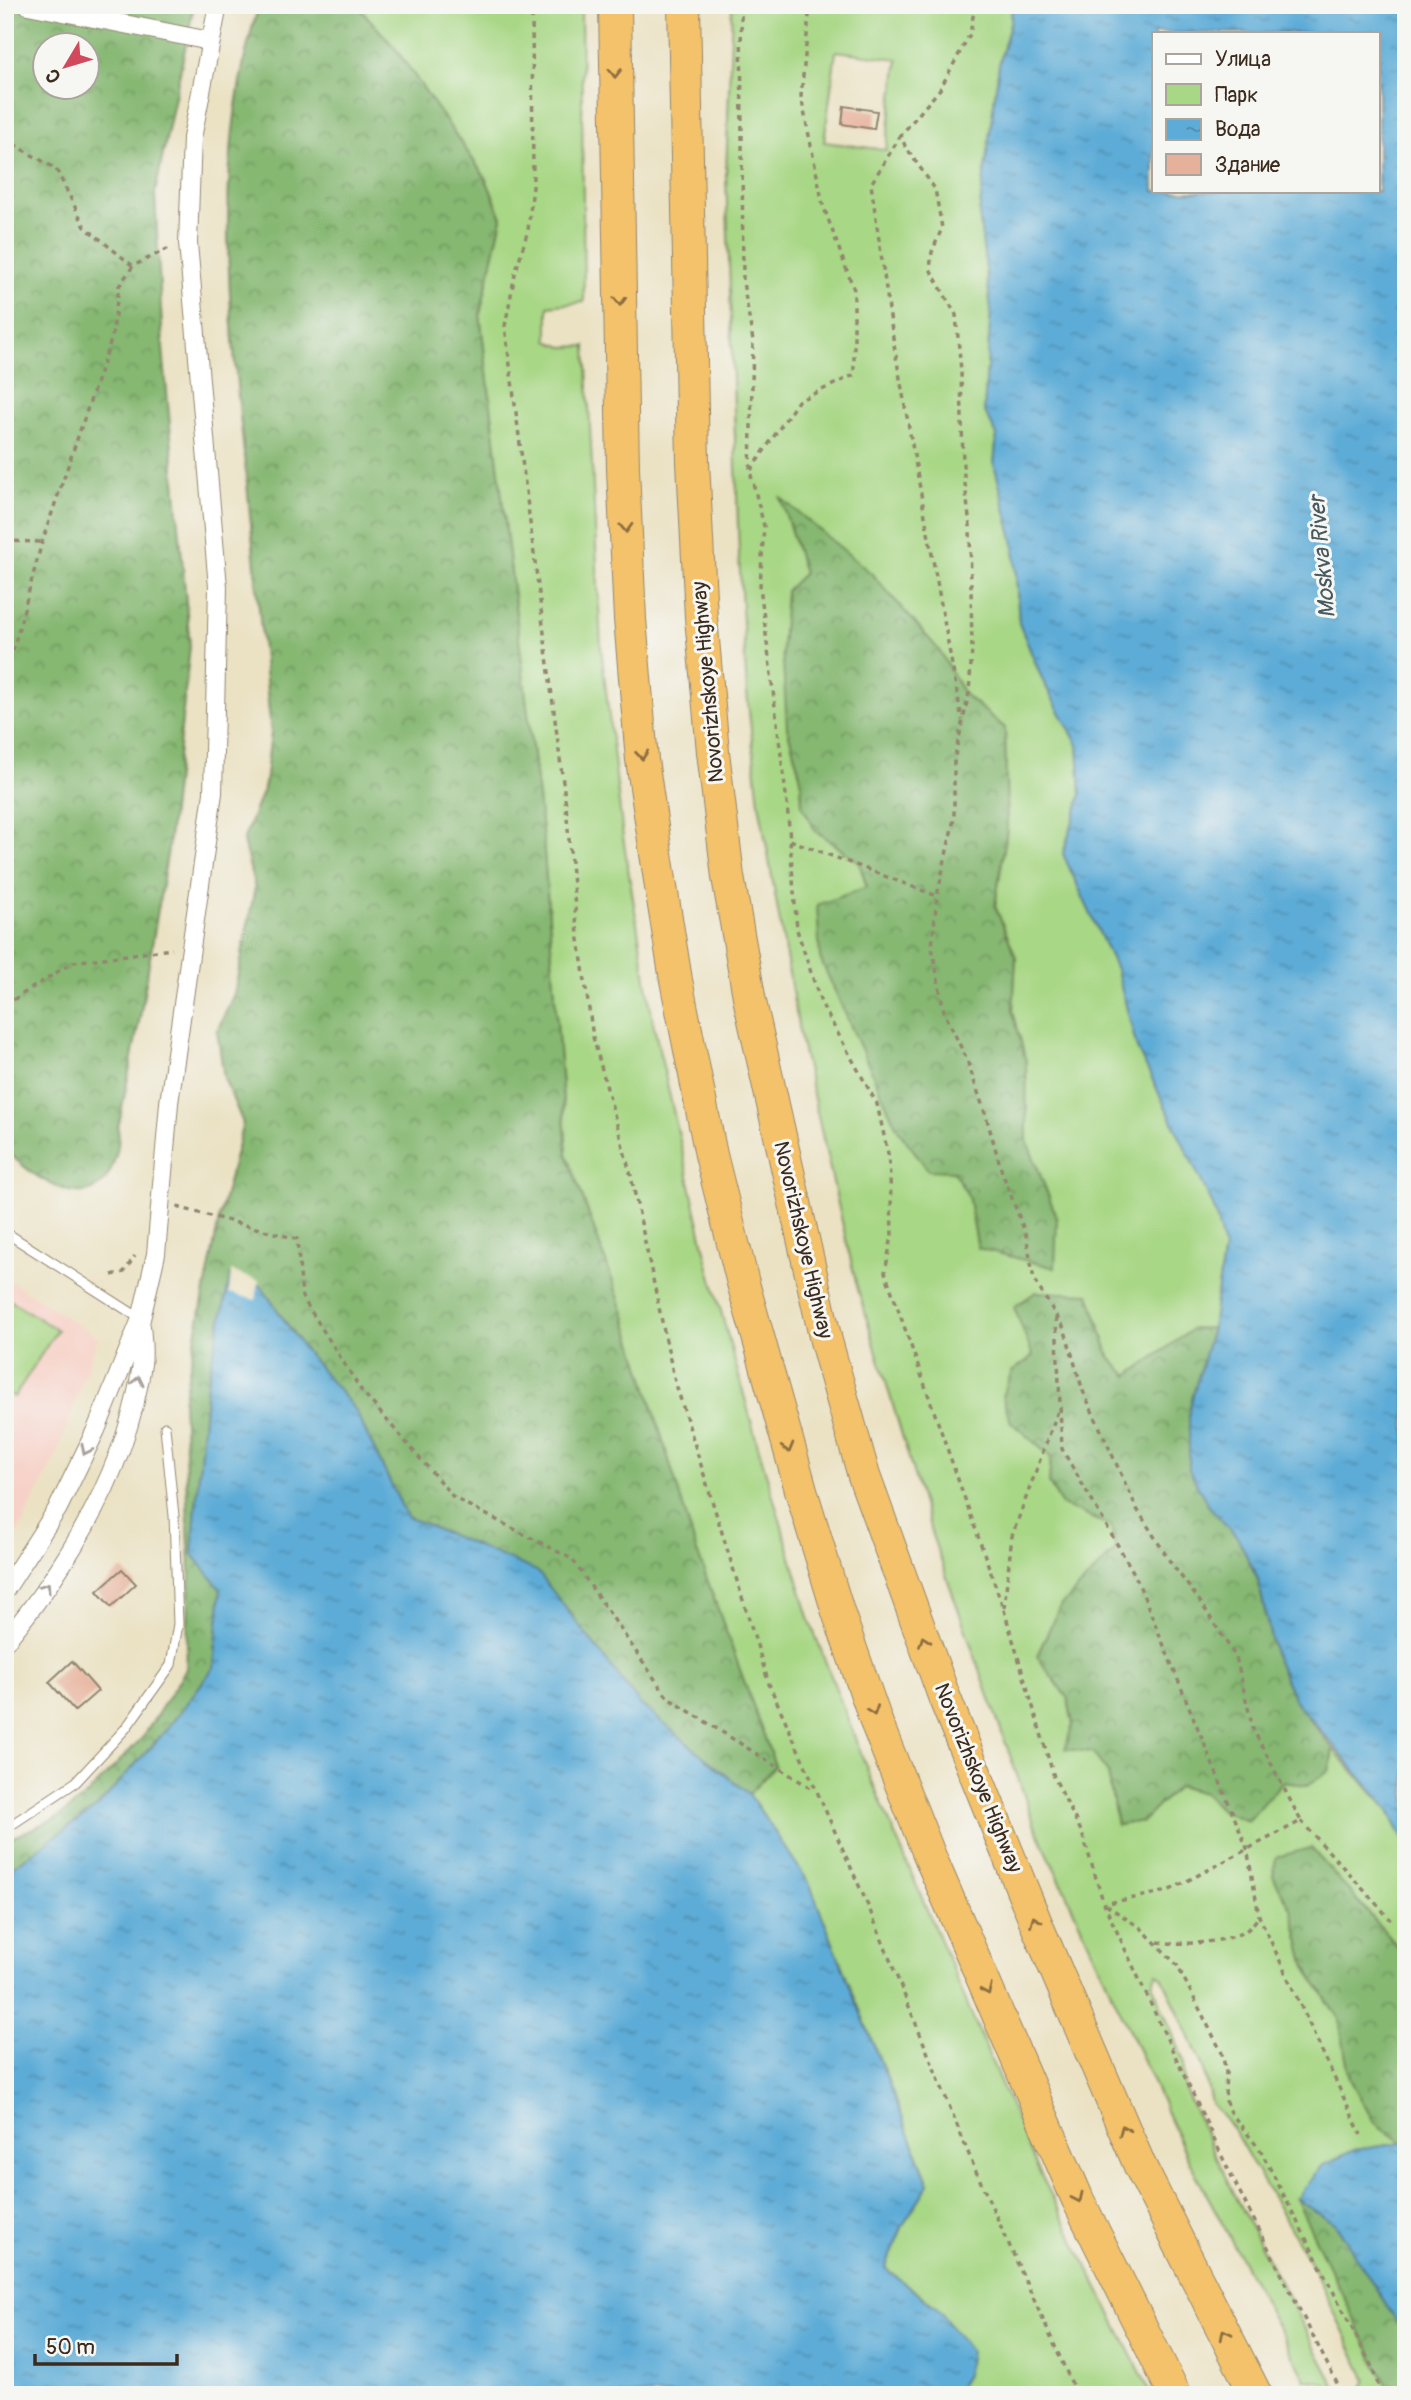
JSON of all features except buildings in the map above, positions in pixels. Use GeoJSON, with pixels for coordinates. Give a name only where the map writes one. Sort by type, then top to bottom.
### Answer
{"type":"FeatureCollection","features":[{"type":"Feature","properties":{"kind":"highway"},"geometry":{"type":"LineString","coordinates":[[615,5],[623,469],[630,619],[642,760],[661,887],[676,979],[711,1155],[792,1459],[838,1612],[877,1724],[931,1859],[1078,2200],[1175,2395]]}},
{"type":"Feature","properties":{"kind":"highway","name":"Novorizhskoye Highway"},"geometry":{"type":"LineString","coordinates":[[684,5],[693,461],[701,617],[713,752],[728,877],[750,1002],[826,1341],[864,1476],[945,1699],[1038,1928],[1140,2166],[1256,2395]]}},
{"type":"Feature","properties":{"kind":"street"},"geometry":{"type":"LineString","coordinates":[[28,5],[210,41]]}},
{"type":"Feature","properties":{"kind":"street"},"geometry":{"type":"LineString","coordinates":[[5,1590],[58,1508],[96,1430],[141,1319],[156,1254],[169,1103],[213,793],[218,587],[188,243],[192,138],[218,5]]}},
{"type":"Feature","properties":{"kind":"street"},"geometry":{"type":"LineString","coordinates":[[5,1642],[45,1589],[86,1524],[126,1438],[142,1362],[141,1319]]}},
{"type":"Feature","properties":{"kind":"lane"},"geometry":{"type":"LineString","coordinates":[[5,1232],[141,1319]]}},
{"type":"Feature","properties":{"kind":"lane"},"geometry":{"type":"LineString","coordinates":[[5,1829],[76,1782],[126,1728],[171,1665],[178,1624],[174,1516],[165,1427]]}},
{"type":"Feature","properties":{"kind":"path"},"geometry":{"type":"LineString","coordinates":[[532,5],[533,187],[528,230],[515,274],[505,326],[566,806],[576,919],[593,1037],[631,1175],[674,1378],[769,1684],[869,1908],[974,2168],[1077,2395]]}},
{"type":"Feature","properties":{"kind":"path"},"geometry":{"type":"LineString","coordinates":[[741,5],[743,282],[753,341],[750,471],[764,526],[760,586],[790,840],[797,930],[821,1003],[877,1104],[889,1158],[891,1199],[892,1236],[885,1272],[1004,1610],[1054,1777],[1082,1833],[1104,1904],[1226,2165],[1343,2395]]}},
{"type":"Feature","properties":{"kind":"path"},"geometry":{"type":"LineString","coordinates":[[750,471],[797,401],[854,375],[854,290],[824,205],[801,96],[810,5]]}},
{"type":"Feature","properties":{"kind":"path"},"geometry":{"type":"LineString","coordinates":[[963,722],[894,345],[872,184],[901,135],[940,89],[970,34],[975,5]]}},
{"type":"Feature","properties":{"kind":"path"},"geometry":{"type":"LineString","coordinates":[[901,135],[905,146],[935,189],[942,228],[932,252],[930,269],[956,315],[961,371],[963,467],[970,526],[972,649],[969,693],[954,760],[954,819],[937,896],[932,947],[944,1012],[967,1060],[1002,1172],[1026,1235],[1034,1280],[1064,1328],[1083,1391],[1137,1509],[1236,1657],[1253,1729],[1301,1821],[1391,1920]]}},
{"type":"Feature","properties":{"kind":"path"},"geometry":{"type":"LineString","coordinates":[[5,139],[56,169],[85,227],[132,267]]}},
{"type":"Feature","properties":{"kind":"path"},"geometry":{"type":"LineString","coordinates":[[5,680],[42,542],[112,337],[119,286],[132,267],[172,246]]}},
{"type":"Feature","properties":{"kind":"path"},"geometry":{"type":"LineString","coordinates":[[5,541],[42,542]]}},
{"type":"Feature","properties":{"kind":"path"},"geometry":{"type":"LineString","coordinates":[[790,840],[937,896]]}},
{"type":"Feature","properties":{"kind":"path"},"geometry":{"type":"LineString","coordinates":[[5,1005],[73,962],[172,948]]}},
{"type":"Feature","properties":{"kind":"path"},"geometry":{"type":"LineString","coordinates":[[160,1202],[297,1239],[302,1297],[361,1390],[454,1498],[572,1559],[668,1698],[815,1791]]}},
{"type":"Feature","properties":{"kind":"path"},"geometry":{"type":"LineString","coordinates":[[112,1275],[124,1272],[135,1258],[136,1251]]}},
{"type":"Feature","properties":{"kind":"path"},"geometry":{"type":"LineString","coordinates":[[1055,1315],[1062,1449],[1135,1575],[1247,1848],[1259,1916],[1362,2135]]}},
{"type":"Feature","properties":{"kind":"path"},"geometry":{"type":"LineString","coordinates":[[1004,1610],[1012,1536],[1060,1405]]}},
{"type":"Feature","properties":{"kind":"path"},"geometry":{"type":"LineString","coordinates":[[1104,1904],[1168,1891],[1301,1821]]}},
{"type":"Feature","properties":{"kind":"path"},"geometry":{"type":"LineString","coordinates":[[1104,1904],[1142,1930],[1177,1965],[1222,2053],[1226,2072],[1224,2090],[1227,2108],[1261,2151],[1371,2365],[1382,2395]]}},
{"type":"Feature","properties":{"kind":"path"},"geometry":{"type":"LineString","coordinates":[[1156,1942],[1177,1945],[1218,1940],[1247,1930],[1259,1916]]}},
{"type":"Feature","properties":{"kind":"path"},"geometry":{"type":"LineString","coordinates":[[1289,2395],[1307,2386],[1315,2386],[1324,2387],[1334,2395]]}},
{"type":"Feature","properties":{"kind":"shaded area"},"geometry":{"type":"Polygon","coordinates":[[[5,1278],[98,1337],[57,1454],[17,1534],[5,1550],[5,1278]]]}},
{"type":"Feature","properties":{"kind":"green space"},"geometry":{"type":"Polygon","coordinates":[[[5,5],[194,5],[155,193],[163,348],[190,646],[168,849],[141,1012],[118,1128],[118,1149],[111,1169],[102,1184],[89,1191],[75,1192],[43,1180],[5,1148],[5,5]]]}},
{"type":"Feature","properties":{"kind":"green space"},"geometry":{"type":"Polygon","coordinates":[[[259,5],[357,5],[395,48],[485,177],[502,218],[480,314],[543,839],[567,1154],[624,1313],[696,1549],[775,1766],[749,1794],[640,1704],[537,1572],[407,1517],[355,1410],[303,1348],[261,1286],[231,1275],[207,1383],[192,1553],[221,1590],[214,1667],[168,1728],[97,1807],[5,1872],[5,1841],[60,1816],[88,1794],[143,1737],[186,1669],[190,1571],[183,1401],[219,1219],[243,1123],[224,1078],[217,1031],[234,994],[255,888],[243,841],[265,784],[271,733],[234,349],[228,233],[234,118],[244,61],[259,5]]]}},
{"type":"Feature","properties":{"kind":"green space"},"geometry":{"type":"Polygon","coordinates":[[[357,5],[581,5],[584,302],[548,306],[548,341],[563,347],[586,346],[601,647],[623,837],[653,1022],[708,1264],[811,1624],[869,1774],[1034,2161],[1152,2395],[954,2395],[966,2375],[937,2308],[885,2268],[903,2225],[929,2183],[809,1883],[749,1794],[775,1766],[696,1549],[624,1313],[567,1154],[543,839],[480,314],[502,217],[485,177],[395,48],[357,5]]]}},
{"type":"Feature","properties":{"kind":"green space"},"geometry":{"type":"Polygon","coordinates":[[[732,5],[1012,5],[1011,20],[999,65],[979,214],[991,309],[984,410],[997,435],[994,463],[1014,544],[1019,623],[1043,681],[1078,744],[1081,795],[1063,854],[1117,971],[1137,1048],[1213,1205],[1224,1248],[1212,1328],[1193,1329],[1128,1376],[1110,1358],[1089,1294],[1033,1356],[1012,1372],[1011,1422],[1051,1457],[1049,1483],[1062,1505],[1111,1525],[1116,1550],[1059,1608],[1037,1656],[1068,1699],[1073,1724],[1108,1773],[1117,1825],[1143,1821],[1177,1786],[1204,1793],[1222,1811],[1248,1821],[1282,1782],[1308,1785],[1329,1771],[1333,1749],[1389,1811],[1406,1845],[1406,1956],[1311,1848],[1273,1875],[1292,1911],[1306,1967],[1339,2019],[1350,2079],[1374,2122],[1402,2143],[1354,2150],[1349,2305],[1391,2395],[1358,2395],[1367,2380],[1311,2264],[1233,2129],[1211,2103],[1203,2067],[1163,1978],[1157,1973],[1152,1983],[1184,2062],[1184,2088],[1233,2193],[1340,2395],[1322,2382],[1306,2380],[1190,2163],[1035,1826],[933,1538],[856,1283],[801,1042],[759,803],[747,693],[739,556],[726,175],[732,5]],[[836,51],[824,142],[886,150],[898,59],[836,51]],[[781,499],[804,573],[786,591],[787,727],[801,778],[802,805],[815,830],[859,862],[953,1171],[968,1195],[978,1248],[1057,1218],[1027,1141],[1026,1062],[1013,1011],[1016,957],[995,906],[1007,829],[1005,728],[964,694],[939,650],[781,499]]]}},
{"type":"Feature","properties":{"kind":"green space"},"geometry":{"type":"Polygon","coordinates":[[[781,498],[872,574],[939,650],[964,694],[1005,728],[1007,829],[995,906],[1016,957],[1013,1011],[1026,1062],[1027,1141],[1057,1218],[1055,1268],[978,1248],[968,1195],[953,1171],[928,1170],[897,1128],[820,958],[817,905],[867,887],[859,862],[815,830],[802,805],[801,778],[787,727],[782,646],[786,591],[804,573],[781,498]]]}},
{"type":"Feature","properties":{"kind":"green space"},"geometry":{"type":"Polygon","coordinates":[[[1036,1292],[1089,1294],[1110,1358],[1128,1376],[1193,1329],[1212,1328],[1189,1410],[1208,1505],[1238,1538],[1258,1580],[1275,1657],[1295,1701],[1333,1749],[1329,1771],[1308,1785],[1282,1782],[1248,1821],[1222,1811],[1204,1793],[1178,1786],[1143,1821],[1117,1825],[1108,1773],[1092,1752],[1065,1749],[1073,1724],[1068,1699],[1037,1656],[1059,1608],[1116,1550],[1111,1526],[1062,1505],[1049,1483],[1051,1457],[1011,1422],[1002,1396],[1012,1372],[1033,1356],[1014,1307],[1036,1292]]]}},
{"type":"Feature","properties":{"kind":"green space"},"geometry":{"type":"Polygon","coordinates":[[[5,1297],[57,1330],[14,1397],[5,1392],[5,1297]]]}},
{"type":"Feature","properties":{"kind":"green space"},"geometry":{"type":"Polygon","coordinates":[[[1311,1848],[1406,1956],[1406,2150],[1402,2143],[1374,2122],[1350,2079],[1339,2019],[1306,1967],[1292,1911],[1273,1876],[1276,1857],[1311,1848]]]}},
{"type":"Feature","properties":{"kind":"green space"},"geometry":{"type":"Polygon","coordinates":[[[1296,2199],[1335,2223],[1406,2336],[1406,2395],[1391,2395],[1296,2199]]]}},
{"type":"Feature","properties":{"kind":"water","name":"Moskva River"},"geometry":{"type":"Polygon","coordinates":[[[1012,5],[1406,5],[1406,1845],[1389,1810],[1295,1701],[1275,1657],[1258,1579],[1238,1538],[1208,1505],[1189,1470],[1189,1410],[1212,1328],[1224,1248],[1213,1205],[1137,1048],[1117,971],[1063,854],[1081,795],[1078,745],[1043,681],[1019,623],[1014,544],[994,463],[997,435],[984,410],[991,309],[979,214],[999,65],[1011,20],[1012,5]]]}},
{"type":"Feature","properties":{"kind":"water"},"geometry":{"type":"Polygon","coordinates":[[[231,1274],[261,1286],[303,1348],[355,1410],[407,1517],[537,1571],[640,1704],[749,1794],[809,1883],[929,2184],[903,2225],[885,2268],[937,2308],[970,2351],[966,2375],[954,2395],[5,2395],[5,1872],[97,1807],[168,1728],[214,1667],[221,1590],[192,1553],[207,1383],[231,1274]]]}},
{"type":"Feature","properties":{"kind":"water"},"geometry":{"type":"Polygon","coordinates":[[[1402,2143],[1406,2150],[1406,2336],[1335,2223],[1296,2199],[1323,2165],[1354,2150],[1402,2143]]]}},
{"type":"Feature","properties":{"kind":"pier"},"geometry":{"type":"Polygon","coordinates":[[[231,1271],[259,1281],[256,1300],[229,1293],[231,1271]]]}}]}
